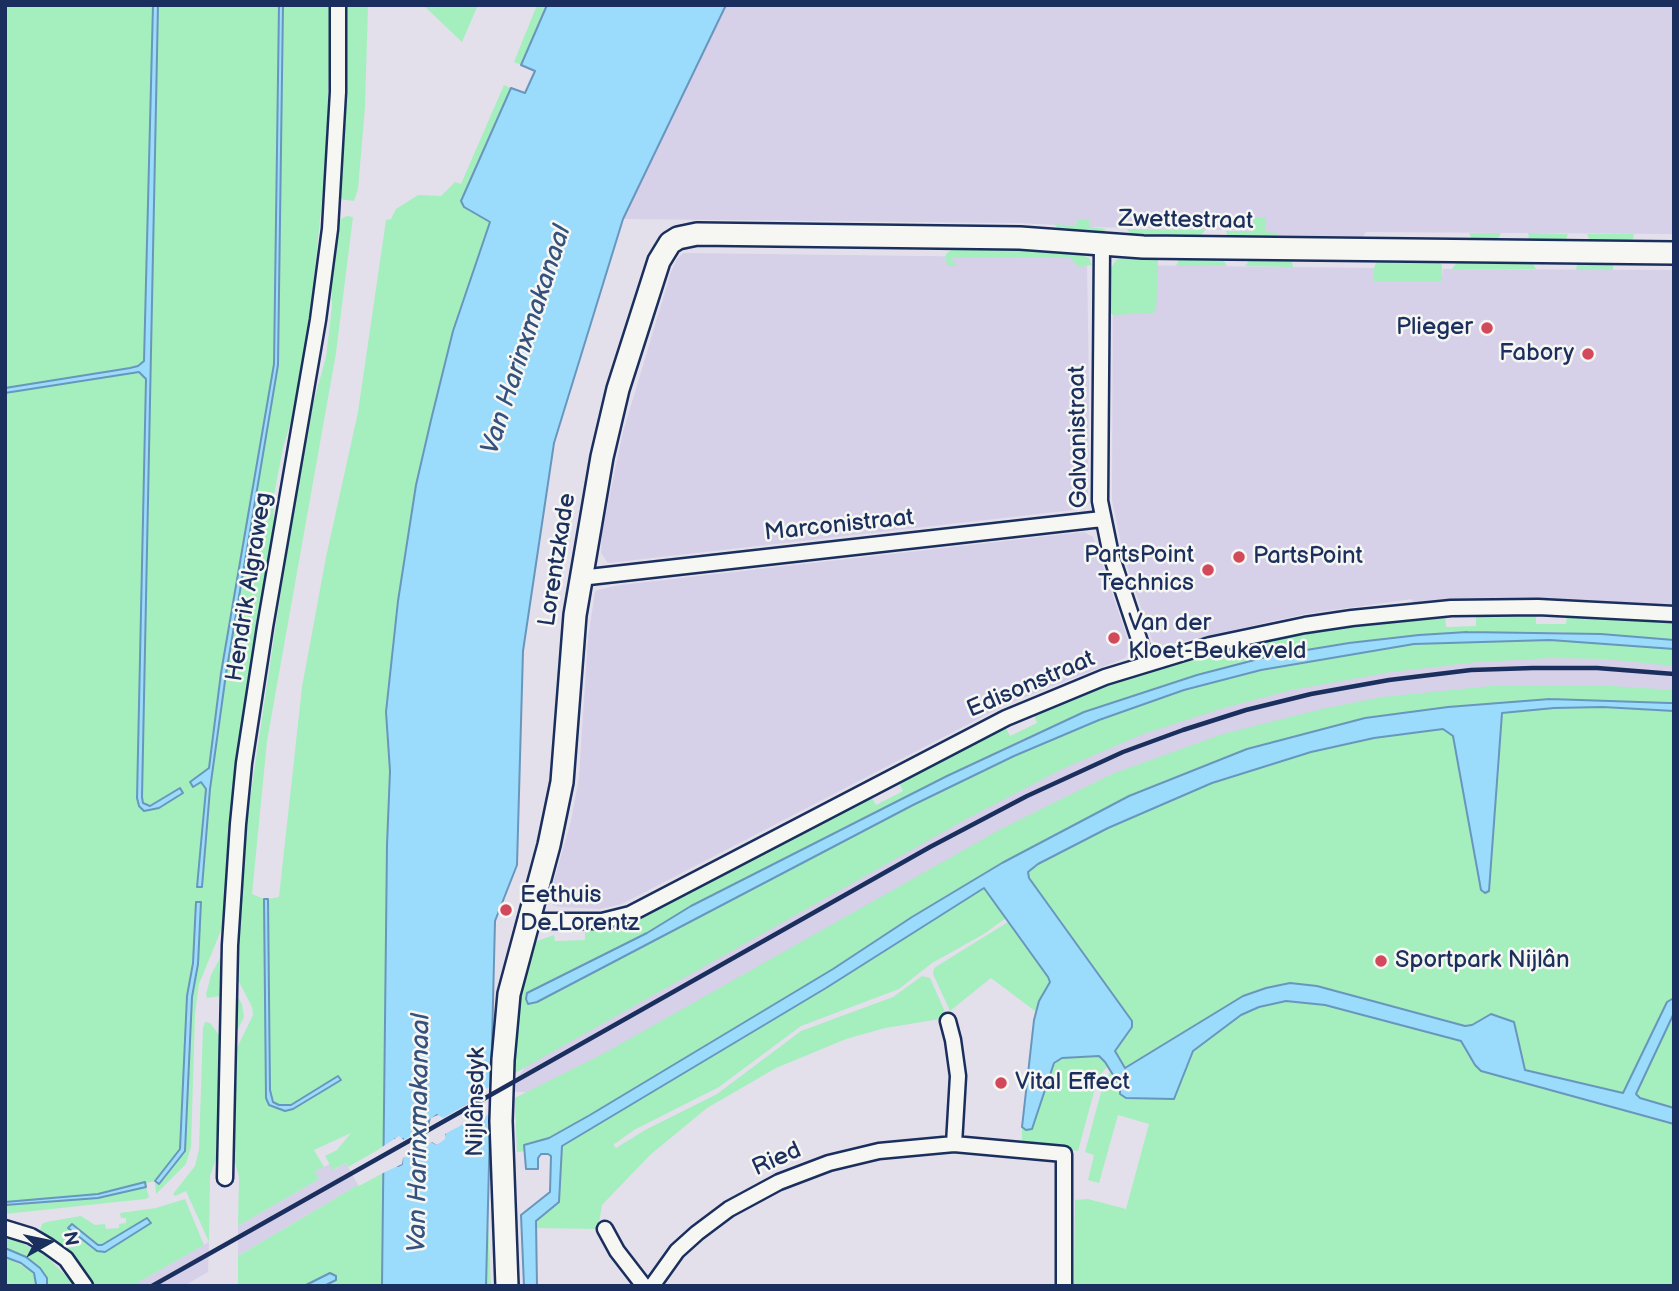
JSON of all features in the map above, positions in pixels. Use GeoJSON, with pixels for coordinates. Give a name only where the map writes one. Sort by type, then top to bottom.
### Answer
{"type":"FeatureCollection","features":[{"type":"Feature","properties":{"kind":"street","name":"Hendrik Algraweg"},"geometry":{"type":"LineString","coordinates":[[225,1178],[230,945],[238,824],[244,763],[318,320],[330,229],[338,92],[338,5]]}},
{"type":"Feature","properties":{"kind":"street","name":"Zwettestraat"},"geometry":{"type":"LineString","coordinates":[[697,234],[1020,237],[1102,245],[1674,253]]}},
{"type":"Feature","properties":{"kind":"street","name":"Lorentzkade"},"geometry":{"type":"LineString","coordinates":[[527,921],[549,845],[562,782],[571,655],[580,578],[610,420],[659,261],[670,243],[678,238],[697,234]]}},
{"type":"Feature","properties":{"kind":"street","name":"Galvanistraat"},"geometry":{"type":"LineString","coordinates":[[1102,245],[1099,485],[1102,519],[1111,555],[1147,663]]}},
{"type":"Feature","properties":{"kind":"street","name":"Marconistraat"},"geometry":{"type":"LineString","coordinates":[[580,578],[1102,519]]}},
{"type":"Feature","properties":{"kind":"street","name":"Edisonstraat"},"geometry":{"type":"LineString","coordinates":[[527,921],[602,921],[630,914],[1006,718],[1065,692],[1147,663],[1210,645],[1305,625],[1406,611],[1538,607],[1674,614]]}},
{"type":"Feature","properties":{"kind":"street","name":"Nijlânsdyk"},"geometry":{"type":"LineString","coordinates":[[507,1286],[501,1121],[503,1060],[509,995],[527,921]]}},
{"type":"Feature","properties":{"kind":"street"},"geometry":{"type":"LineString","coordinates":[[948,1021],[958,1076],[954,1144]]}},
{"type":"Feature","properties":{"kind":"street","name":"Ried"},"geometry":{"type":"LineString","coordinates":[[652,1286],[677,1251],[696,1233],[729,1209],[779,1182],[853,1156],[907,1147],[954,1144],[1064,1154],[1064,1286]]}},
{"type":"Feature","properties":{"kind":"street"},"geometry":{"type":"LineString","coordinates":[[5,1228],[31,1236],[48,1246],[65,1259],[86,1286]]}},
{"type":"Feature","properties":{"kind":"street"},"geometry":{"type":"LineString","coordinates":[[605,1229],[617,1251],[644,1286]]}},
{"type":"Feature","properties":{"kind":"shaded area"},"geometry":{"type":"Polygon","coordinates":[[[726,5],[1674,5],[1674,234],[1366,232],[1362,238],[1356,240],[1277,239],[1266,231],[1089,227],[1077,219],[1076,226],[1019,223],[623,219],[726,5]]]}},
{"type":"Feature","properties":{"kind":"shaded area"},"geometry":{"type":"Polygon","coordinates":[[[683,253],[1078,258],[1087,264],[1089,385],[1086,507],[608,563],[601,553],[602,532],[623,432],[671,272],[683,253]]]}},
{"type":"Feature","properties":{"kind":"shaded area"},"geometry":{"type":"Polygon","coordinates":[[[1125,265],[1374,268],[1374,278],[1442,278],[1443,269],[1674,270],[1674,606],[1533,599],[1413,603],[1412,599],[1305,614],[1157,645],[1152,640],[1124,557],[1112,500],[1113,271],[1125,265]]]}},
{"type":"Feature","properties":{"kind":"shaded area"},"geometry":{"type":"Polygon","coordinates":[[[1084,532],[1093,537],[1130,646],[1125,658],[1007,704],[622,904],[600,909],[553,905],[550,894],[571,821],[579,777],[588,638],[597,590],[620,585],[1084,532]]]}},
{"type":"Feature","properties":{"kind":"shaded area"},"geometry":{"type":"Polygon","coordinates":[[[1674,649],[1674,703],[1448,707],[760,1012],[590,1115],[525,1145],[525,1151],[517,1152],[515,1098],[526,1092],[514,1092],[514,1081],[525,1068],[513,1074],[528,1004],[913,805],[1261,670],[1674,649]]]}},
{"type":"Feature","properties":{"kind":"shaded area"},"geometry":{"type":"Polygon","coordinates":[[[346,1163],[358,1185],[238,1256],[238,1226],[319,1179],[315,1171],[330,1164],[334,1170],[346,1163]]]}},
{"type":"Feature","properties":{"kind":"shaded area"},"geometry":{"type":"Polygon","coordinates":[[[209,1242],[208,1272],[184,1286],[132,1286],[209,1242]]]}},
{"type":"Feature","properties":{"kind":"green space"},"geometry":{"type":"Polygon","coordinates":[[[5,5],[153,5],[145,354],[144,361],[138,366],[5,388],[5,5]]]}},
{"type":"Feature","properties":{"kind":"green space"},"geometry":{"type":"Polygon","coordinates":[[[158,5],[279,5],[274,364],[221,673],[209,768],[190,782],[201,782],[206,789],[198,887],[201,887],[210,789],[226,674],[278,365],[283,5],[331,5],[326,161],[309,327],[296,404],[283,448],[274,495],[273,535],[236,780],[224,923],[199,984],[195,1014],[191,1147],[186,1164],[156,1194],[155,1181],[98,1194],[5,1202],[5,393],[139,372],[146,379],[137,798],[144,811],[156,803],[146,805],[142,797],[158,5]],[[201,903],[187,996],[180,1149],[159,1184],[185,1151],[192,997],[198,964],[201,903]]]}},
{"type":"Feature","properties":{"kind":"green space"},"geometry":{"type":"Polygon","coordinates":[[[345,5],[368,5],[365,107],[358,189],[354,201],[339,199],[345,93],[345,5]]]}},
{"type":"Feature","properties":{"kind":"green space"},"geometry":{"type":"Polygon","coordinates":[[[423,5],[478,5],[462,42],[423,5]]]}},
{"type":"Feature","properties":{"kind":"green space"},"geometry":{"type":"Polygon","coordinates":[[[537,5],[547,5],[521,65],[514,62],[537,5]]]}},
{"type":"Feature","properties":{"kind":"green space"},"geometry":{"type":"Polygon","coordinates":[[[504,85],[511,88],[461,201],[464,207],[490,222],[453,331],[431,420],[416,485],[398,601],[386,712],[390,771],[383,1147],[348,1167],[346,1163],[333,1170],[325,1156],[337,1150],[351,1133],[314,1150],[324,1167],[315,1171],[319,1179],[238,1226],[239,1177],[233,1155],[235,1052],[253,1015],[252,1007],[237,978],[246,826],[286,557],[313,404],[326,357],[337,221],[347,216],[353,217],[336,353],[267,741],[252,894],[264,899],[266,1098],[285,1111],[338,1076],[291,1105],[278,1105],[273,1102],[270,1090],[268,899],[279,897],[302,687],[326,557],[358,412],[386,220],[391,219],[396,209],[418,195],[441,196],[455,182],[461,184],[504,85]]]}},
{"type":"Feature","properties":{"kind":"green space"},"geometry":{"type":"Polygon","coordinates":[[[1253,217],[1266,217],[1266,232],[1277,233],[1277,239],[1231,238],[1227,235],[1226,231],[1253,231],[1253,217]]]}},
{"type":"Feature","properties":{"kind":"green space"},"geometry":{"type":"Polygon","coordinates":[[[1077,219],[1089,220],[1089,227],[1106,229],[1097,235],[1060,230],[1054,224],[1076,226],[1077,219]]]}},
{"type":"Feature","properties":{"kind":"green space"},"geometry":{"type":"Polygon","coordinates":[[[1127,229],[1205,230],[1199,238],[1132,237],[1127,229]]]}},
{"type":"Feature","properties":{"kind":"green space"},"geometry":{"type":"Polygon","coordinates":[[[1469,233],[1501,233],[1498,239],[1492,241],[1476,241],[1469,233]]]}},
{"type":"Feature","properties":{"kind":"green space"},"geometry":{"type":"Polygon","coordinates":[[[1528,233],[1568,234],[1566,239],[1560,242],[1534,241],[1529,239],[1528,233]]]}},
{"type":"Feature","properties":{"kind":"green space"},"geometry":{"type":"Polygon","coordinates":[[[1587,234],[1634,234],[1633,239],[1626,242],[1594,242],[1587,234]]]}},
{"type":"Feature","properties":{"kind":"green space"},"geometry":{"type":"Polygon","coordinates":[[[955,247],[1007,247],[1078,253],[1089,258],[1092,265],[1079,267],[1070,258],[951,257],[958,266],[948,266],[946,254],[955,247]]]}},
{"type":"Feature","properties":{"kind":"green space"},"geometry":{"type":"Polygon","coordinates":[[[1126,257],[1152,257],[1158,260],[1158,292],[1153,313],[1113,315],[1108,311],[1108,273],[1116,260],[1126,257]]]}},
{"type":"Feature","properties":{"kind":"green space"},"geometry":{"type":"Polygon","coordinates":[[[1222,258],[1227,266],[1176,266],[1179,259],[1222,258]]]}},
{"type":"Feature","properties":{"kind":"green space"},"geometry":{"type":"Polygon","coordinates":[[[1251,258],[1286,259],[1292,262],[1293,267],[1245,266],[1251,258]]]}},
{"type":"Feature","properties":{"kind":"green space"},"geometry":{"type":"Polygon","coordinates":[[[1382,259],[1436,260],[1442,265],[1442,281],[1374,281],[1374,268],[1382,259]]]}},
{"type":"Feature","properties":{"kind":"green space"},"geometry":{"type":"Polygon","coordinates":[[[1458,261],[1532,262],[1536,269],[1452,269],[1458,261]]]}},
{"type":"Feature","properties":{"kind":"green space"},"geometry":{"type":"Polygon","coordinates":[[[1583,261],[1613,262],[1613,270],[1576,270],[1577,264],[1583,261]]]}},
{"type":"Feature","properties":{"kind":"green space"},"geometry":{"type":"Polygon","coordinates":[[[1536,614],[1536,624],[1566,624],[1567,614],[1674,621],[1674,640],[1554,632],[1419,635],[1270,656],[1197,675],[1084,712],[1017,742],[691,906],[647,933],[527,993],[734,897],[1014,756],[1099,720],[1184,690],[1261,670],[1330,657],[1414,644],[1474,641],[1550,640],[1674,649],[1674,666],[1606,659],[1551,658],[1478,662],[1391,672],[1291,690],[1143,734],[1062,769],[968,818],[513,1074],[520,997],[529,953],[537,941],[554,935],[555,941],[585,940],[585,930],[627,922],[870,795],[876,805],[903,791],[898,781],[1005,726],[1010,736],[1037,723],[1033,713],[1132,676],[1276,637],[1385,620],[1445,615],[1446,627],[1476,626],[1476,615],[1536,614]]]}},
{"type":"Feature","properties":{"kind":"green space"},"geometry":{"type":"Polygon","coordinates":[[[1501,685],[1596,685],[1674,690],[1674,703],[1550,699],[1448,707],[1365,718],[1247,749],[1207,764],[1129,796],[1002,863],[833,969],[590,1115],[549,1138],[526,1144],[525,1151],[517,1152],[515,1098],[601,1055],[1001,829],[1112,774],[1223,734],[1322,709],[1382,697],[1501,685]]]}},
{"type":"Feature","properties":{"kind":"green space","name":"Sportpark Nijlân"},"geometry":{"type":"Polygon","coordinates":[[[1603,707],[1674,711],[1674,1286],[1074,1286],[1075,1200],[1088,1199],[1126,1209],[1149,1124],[1118,1115],[1099,1183],[1088,1180],[1094,1155],[1085,1152],[1104,1081],[1111,1071],[1120,1086],[1174,1099],[1182,1078],[1124,1068],[1115,1051],[1132,1027],[1132,1021],[1028,878],[1028,872],[1108,828],[1212,783],[1311,752],[1374,738],[1443,729],[1453,736],[1481,890],[1485,893],[1489,891],[1502,713],[1603,707]]]}},
{"type":"Feature","properties":{"kind":"green space"},"geometry":{"type":"Polygon","coordinates":[[[984,888],[1006,918],[984,934],[932,963],[899,989],[801,1026],[719,1087],[634,1130],[613,1145],[616,1148],[645,1130],[717,1094],[801,1031],[893,997],[922,976],[930,978],[946,1014],[940,1019],[885,1028],[846,1039],[776,1068],[707,1108],[650,1155],[602,1205],[598,1229],[535,1228],[539,1216],[559,1202],[562,1146],[826,988],[984,888]]]}},
{"type":"Feature","properties":{"kind":"green space"},"geometry":{"type":"Polygon","coordinates":[[[1008,922],[1050,983],[1035,1011],[991,978],[950,1011],[933,974],[934,968],[1008,922]]]}},
{"type":"Feature","properties":{"kind":"green space"},"geometry":{"type":"Polygon","coordinates":[[[220,958],[220,996],[207,998],[211,975],[220,958]]]}},
{"type":"Feature","properties":{"kind":"green space"},"geometry":{"type":"Polygon","coordinates":[[[236,994],[242,1004],[244,1017],[236,1033],[236,994]]]}},
{"type":"Feature","properties":{"kind":"green space"},"geometry":{"type":"Polygon","coordinates":[[[205,1022],[210,1023],[220,1036],[217,1156],[210,1176],[209,1242],[186,1191],[175,1196],[173,1194],[195,1166],[199,1149],[205,1022]]]}},
{"type":"Feature","properties":{"kind":"green space"},"geometry":{"type":"Polygon","coordinates":[[[1099,1056],[1108,1066],[1098,1077],[1078,1151],[1022,1143],[1022,1127],[1026,1130],[1032,1128],[1054,1063],[1062,1058],[1099,1056]]]}},
{"type":"Feature","properties":{"kind":"green space"},"geometry":{"type":"Polygon","coordinates":[[[383,1173],[382,1286],[324,1286],[336,1280],[330,1273],[304,1286],[238,1286],[238,1256],[383,1173]]]}},
{"type":"Feature","properties":{"kind":"green space"},"geometry":{"type":"Polygon","coordinates":[[[146,1187],[149,1197],[145,1199],[5,1214],[5,1205],[98,1198],[146,1187]]]}},
{"type":"Feature","properties":{"kind":"green space"},"geometry":{"type":"Polygon","coordinates":[[[185,1199],[204,1245],[132,1286],[93,1286],[83,1271],[40,1231],[42,1224],[46,1222],[81,1216],[95,1225],[105,1224],[106,1229],[119,1228],[119,1224],[126,1223],[126,1218],[121,1218],[120,1213],[156,1208],[185,1199]],[[150,1223],[102,1245],[98,1245],[73,1225],[101,1252],[150,1223]]]}},
{"type":"Feature","properties":{"kind":"green space"},"geometry":{"type":"Polygon","coordinates":[[[487,1200],[491,1286],[486,1286],[487,1200]]]}},
{"type":"Feature","properties":{"kind":"green space"},"geometry":{"type":"Polygon","coordinates":[[[5,1235],[44,1254],[76,1286],[47,1286],[47,1278],[26,1257],[5,1248],[5,1235]]]}},
{"type":"Feature","properties":{"kind":"green space"},"geometry":{"type":"Polygon","coordinates":[[[5,1257],[34,1273],[36,1284],[5,1286],[5,1257]]]}},
{"type":"Feature","properties":{"kind":"water"},"geometry":{"type":"Polygon","coordinates":[[[153,5],[158,5],[143,803],[150,806],[180,788],[183,793],[159,808],[144,811],[137,798],[146,379],[139,372],[5,393],[5,388],[130,368],[144,361],[153,5]]]}},
{"type":"Feature","properties":{"kind":"water"},"geometry":{"type":"Polygon","coordinates":[[[279,5],[283,5],[278,365],[226,674],[210,789],[202,887],[197,887],[206,789],[201,782],[193,787],[190,782],[209,768],[221,673],[274,364],[279,5]]]}},
{"type":"Feature","properties":{"kind":"water","name":"Van Harinxmakanaal"},"geometry":{"type":"Polygon","coordinates":[[[547,5],[726,5],[623,219],[554,443],[523,651],[517,865],[495,921],[486,1286],[382,1286],[390,771],[386,712],[398,601],[416,485],[431,420],[453,331],[490,222],[464,207],[461,201],[511,88],[525,93],[535,71],[521,65],[547,5]],[[437,1115],[429,1121],[429,1140],[437,1144],[445,1134],[437,1115]],[[395,1139],[395,1164],[398,1166],[402,1164],[403,1139],[395,1139]]]}},
{"type":"Feature","properties":{"kind":"water"},"geometry":{"type":"Polygon","coordinates":[[[1467,632],[1601,634],[1674,640],[1674,649],[1550,640],[1414,644],[1261,670],[1184,690],[1099,720],[1014,756],[913,805],[537,1002],[528,1004],[526,999],[527,993],[647,933],[691,906],[947,776],[1084,712],[1197,675],[1270,656],[1349,643],[1467,632]]]}},
{"type":"Feature","properties":{"kind":"water"},"geometry":{"type":"Polygon","coordinates":[[[1550,699],[1674,703],[1674,711],[1603,707],[1502,713],[1489,891],[1485,893],[1481,890],[1453,736],[1443,729],[1374,738],[1311,752],[1212,783],[1108,828],[1038,864],[1028,872],[1029,878],[1132,1021],[1132,1027],[1115,1051],[1125,1068],[1243,996],[1290,983],[1317,986],[1465,1026],[1491,1014],[1514,1022],[1525,1070],[1623,1093],[1667,1002],[1674,999],[1674,1013],[1636,1094],[1640,1098],[1674,1108],[1674,1124],[1481,1071],[1461,1041],[1325,1005],[1286,1001],[1259,1007],[1241,1015],[1193,1051],[1174,1099],[1126,1098],[1120,1094],[1120,1086],[1099,1056],[1062,1058],[1054,1063],[1032,1129],[1026,1130],[1022,1127],[1034,1020],[1039,1001],[1050,982],[984,888],[826,988],[562,1146],[559,1202],[536,1221],[537,1286],[524,1286],[521,1215],[550,1192],[551,1156],[541,1154],[538,1158],[538,1169],[526,1169],[524,1145],[549,1138],[590,1115],[833,969],[1002,863],[1129,796],[1247,749],[1365,718],[1448,707],[1550,699]]]}},
{"type":"Feature","properties":{"kind":"water"},"geometry":{"type":"Polygon","coordinates":[[[264,899],[268,899],[270,1090],[273,1102],[291,1105],[338,1076],[341,1080],[293,1109],[285,1111],[269,1105],[266,1098],[264,899]]]}},
{"type":"Feature","properties":{"kind":"water"},"geometry":{"type":"Polygon","coordinates":[[[196,902],[201,902],[198,964],[192,997],[185,1151],[159,1184],[155,1181],[180,1149],[187,996],[193,963],[196,902]]]}},
{"type":"Feature","properties":{"kind":"water"},"geometry":{"type":"Polygon","coordinates":[[[145,1182],[146,1187],[98,1198],[5,1205],[5,1202],[98,1194],[145,1182]]]}},
{"type":"Feature","properties":{"kind":"water"},"geometry":{"type":"Polygon","coordinates":[[[147,1218],[151,1223],[105,1252],[97,1251],[68,1228],[72,1224],[98,1245],[102,1245],[147,1218]]]}},
{"type":"Feature","properties":{"kind":"water"},"geometry":{"type":"Polygon","coordinates":[[[5,1248],[26,1257],[40,1268],[47,1278],[47,1286],[33,1286],[36,1284],[34,1273],[21,1263],[5,1257],[5,1248]]]}},
{"type":"Feature","properties":{"kind":"water"},"geometry":{"type":"Polygon","coordinates":[[[330,1273],[336,1276],[336,1280],[324,1286],[304,1286],[330,1273]]]}},
{"type":"Feature","properties":{"kind":"pier"},"geometry":{"type":"Polygon","coordinates":[[[493,1085],[493,1111],[476,1123],[471,1120],[445,1134],[445,1139],[437,1145],[432,1142],[403,1158],[402,1164],[379,1175],[379,1149],[399,1136],[404,1140],[429,1126],[431,1118],[438,1115],[443,1118],[471,1102],[472,1096],[493,1085]]]}},
{"type":"Feature","properties":{"kind":"railway"},"geometry":{"type":"LineString","coordinates":[[152,1286],[930,847],[1027,796],[1123,752],[1246,710],[1311,694],[1389,680],[1471,670],[1533,668],[1597,668],[1674,674]]}},
{"type":"Feature","properties":{"kind":"place","name":"Plieger"},"geometry":{"type":"Point","coordinates":[1487,328]}},
{"type":"Feature","properties":{"kind":"place","name":"Fabory"},"geometry":{"type":"Point","coordinates":[1588,354]}},
{"type":"Feature","properties":{"kind":"place","name":"PartsPoint"},"geometry":{"type":"Point","coordinates":[1239,557]}},
{"type":"Feature","properties":{"kind":"place","name":"PartsPoint Technics"},"geometry":{"type":"Point","coordinates":[1208,570]}},
{"type":"Feature","properties":{"kind":"place","name":"Van der Kloet-Beukeveld"},"geometry":{"type":"Point","coordinates":[1114,638]}},
{"type":"Feature","properties":{"kind":"place","name":"Eethuis De Lorentz"},"geometry":{"type":"Point","coordinates":[506,910]}},
{"type":"Feature","properties":{"kind":"place","name":"Sportpark Nijlân"},"geometry":{"type":"Point","coordinates":[1381,961]}},
{"type":"Feature","properties":{"kind":"place","name":"Vital Effect"},"geometry":{"type":"Point","coordinates":[1001,1083]}}]}
